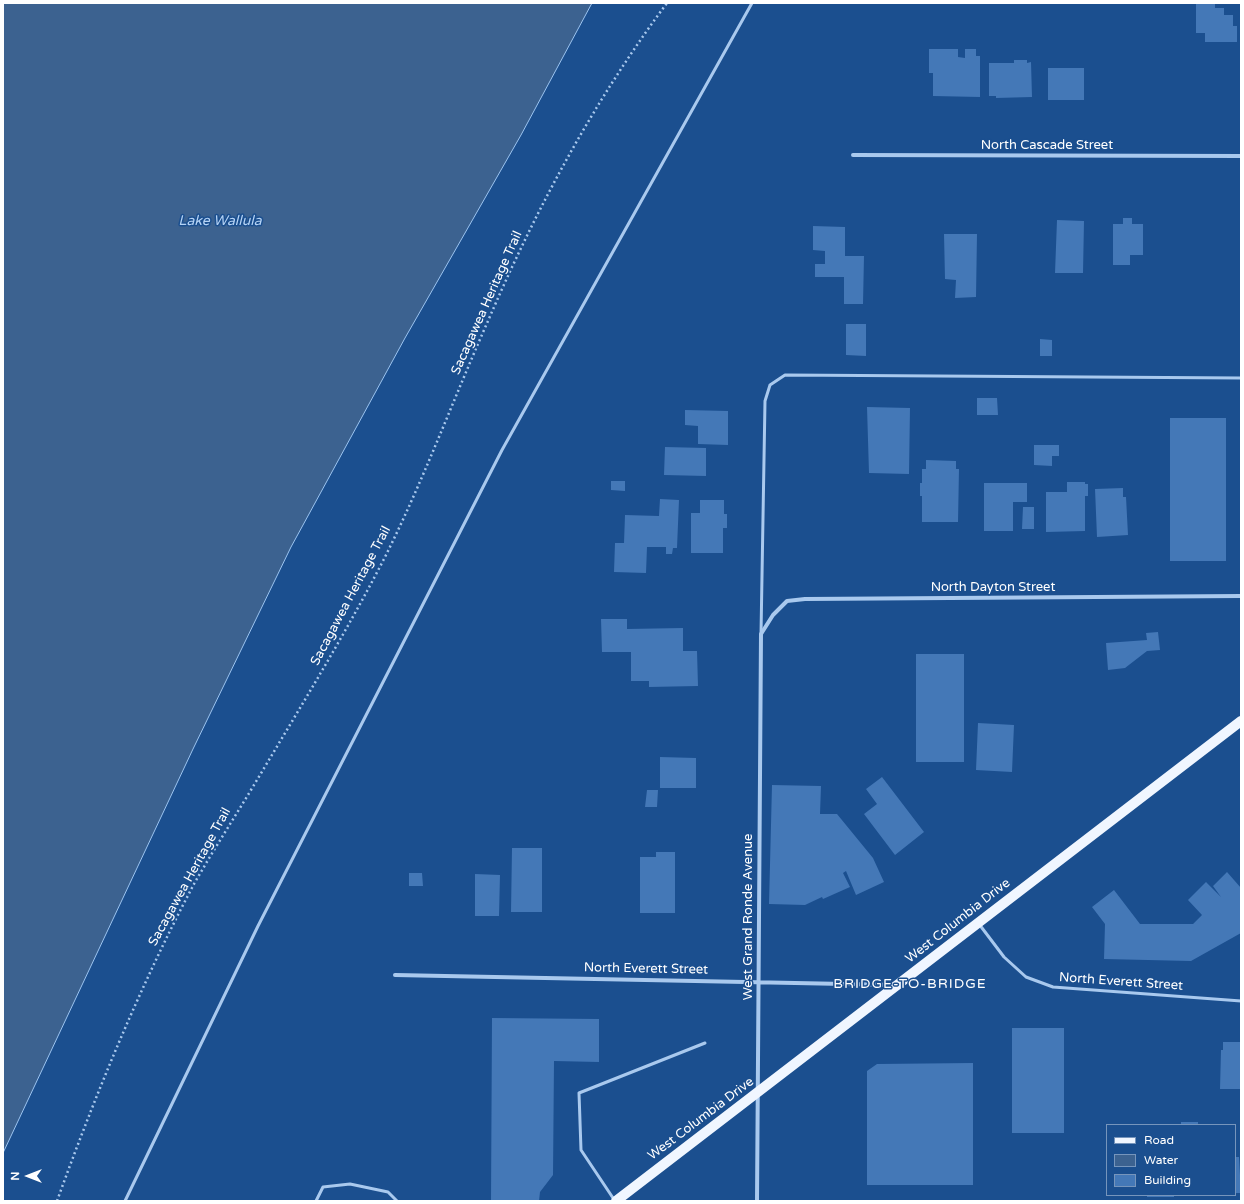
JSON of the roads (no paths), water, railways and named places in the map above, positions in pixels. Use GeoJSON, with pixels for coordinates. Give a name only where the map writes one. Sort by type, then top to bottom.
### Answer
{"type":"FeatureCollection","features":[{"type":"Feature","properties":{"kind":"main road","name":"West Columbia Drive"},"geometry":{"type":"LineString","coordinates":[[615,1201],[1241,721]]}},
{"type":"Feature","properties":{"kind":"street","name":"North Cascade Street"},"geometry":{"type":"LineString","coordinates":[[853,155],[1241,156]]}},
{"type":"Feature","properties":{"kind":"street","name":"North Dayton Street"},"geometry":{"type":"LineString","coordinates":[[761,634],[773,615],[787,601],[1241,596]]}},
{"type":"Feature","properties":{"kind":"street","name":"West Grand Ronde Avenue"},"geometry":{"type":"LineString","coordinates":[[758,1201],[761,634]]}},
{"type":"Feature","properties":{"kind":"street","name":"North Everett Street"},"geometry":{"type":"LineString","coordinates":[[395,975],[758,981],[898,985]]}},
{"type":"Feature","properties":{"kind":"lane"},"geometry":{"type":"LineString","coordinates":[[124,1201],[262,919],[502,450],[752,3]]}},
{"type":"Feature","properties":{"kind":"lane"},"geometry":{"type":"LineString","coordinates":[[761,634],[765,401],[770,385],[785,375],[1241,378]]}},
{"type":"Feature","properties":{"kind":"lane","name":"North Everett Street"},"geometry":{"type":"LineString","coordinates":[[978,923],[1004,956],[1026,978],[1053,987],[1241,1001]]}},
{"type":"Feature","properties":{"kind":"lane"},"geometry":{"type":"LineString","coordinates":[[615,1201],[581,1150],[579,1092],[705,1043]]}},
{"type":"Feature","properties":{"kind":"lane"},"geometry":{"type":"LineString","coordinates":[[316,1201],[323,1187],[350,1184],[388,1192],[397,1201]]}},
{"type":"Feature","properties":{"kind":"water","name":"Lake Wallula"},"geometry":{"type":"Polygon","coordinates":[[[3,3],[592,3],[521,135],[405,338],[291,547],[193,749],[3,1153],[3,3]]]}},
{"type":"Feature","properties":{"kind":"district","name":"BRIDGE-TO-BRIDGE"},"geometry":{"type":"Point","coordinates":[910,984]}}]}
